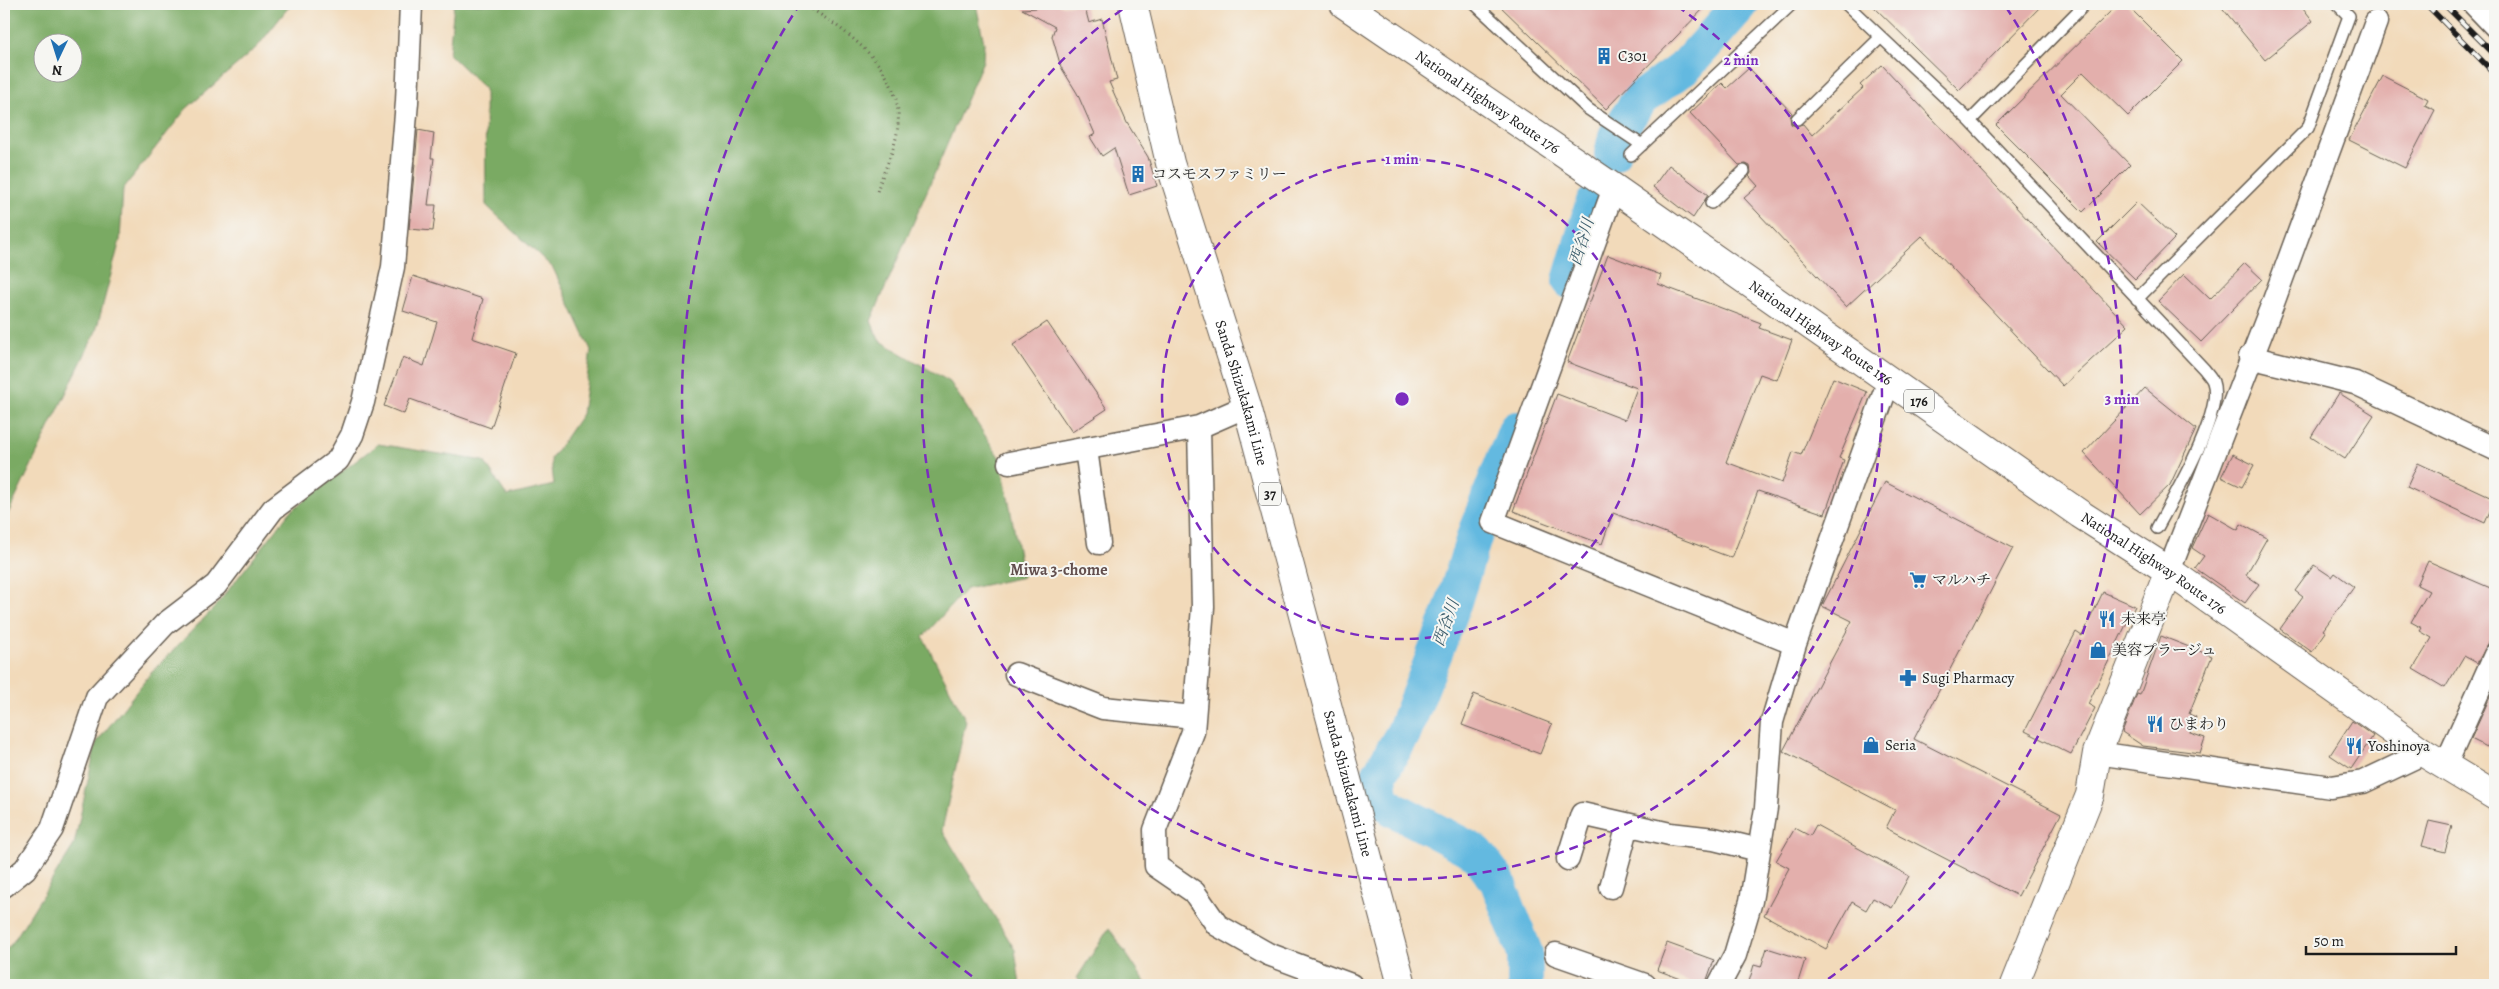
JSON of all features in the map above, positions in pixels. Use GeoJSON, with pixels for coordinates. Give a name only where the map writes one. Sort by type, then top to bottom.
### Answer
{"type":"FeatureCollection","features":[{"type":"Feature","properties":{"kind":"main road","name":"Sanda Shizukakami Line"},"geometry":{"type":"LineString","coordinates":[[1133,4],[1170,163],[1247,406],[1402,985]]}},
{"type":"Feature","properties":{"kind":"main road","name":"National Highway Route 176"},"geometry":{"type":"LineString","coordinates":[[1344,4],[1614,188],[2080,514],[2169,572],[2434,760],[2495,796]]}},
{"type":"Feature","properties":{"kind":"main road"},"geometry":{"type":"LineString","coordinates":[[2014,985],[2090,795],[2097,753],[2169,572]]}},
{"type":"Feature","properties":{"kind":"street"},"geometry":{"type":"LineString","coordinates":[[4,886],[25,869],[52,828],[97,697],[165,624],[216,585],[273,509],[338,460],[352,435],[363,402],[393,267],[407,102],[411,4]]}},
{"type":"Feature","properties":{"kind":"street"},"geometry":{"type":"LineString","coordinates":[[2474,4],[2495,26]]}},
{"type":"Feature","properties":{"kind":"street"},"geometry":{"type":"LineString","coordinates":[[2169,572],[2250,357],[2273,303],[2376,22]]}},
{"type":"Feature","properties":{"kind":"street"},"geometry":{"type":"LineString","coordinates":[[1614,188],[1493,522],[1794,644]]}},
{"type":"Feature","properties":{"kind":"street"},"geometry":{"type":"LineString","coordinates":[[2250,357],[2355,383],[2495,449]]}},
{"type":"Feature","properties":{"kind":"street"},"geometry":{"type":"LineString","coordinates":[[1719,985],[1735,955],[1751,901],[1766,808],[1772,722],[1794,644],[1888,380]]}},
{"type":"Feature","properties":{"kind":"street"},"geometry":{"type":"LineString","coordinates":[[1009,463],[1199,427],[1247,406]]}},
{"type":"Feature","properties":{"kind":"street"},"geometry":{"type":"LineString","coordinates":[[1199,427],[1203,607],[1193,732],[1154,830],[1156,866],[1194,892],[1217,925],[1268,954],[1351,985]]}},
{"type":"Feature","properties":{"kind":"street"},"geometry":{"type":"LineString","coordinates":[[1086,449],[1099,543]]}},
{"type":"Feature","properties":{"kind":"street"},"geometry":{"type":"LineString","coordinates":[[2097,753],[2331,787],[2363,782],[2434,760],[2495,655]]}},
{"type":"Feature","properties":{"kind":"street"},"geometry":{"type":"LineString","coordinates":[[1016,674],[1103,708],[1194,717]]}},
{"type":"Feature","properties":{"kind":"street"},"geometry":{"type":"LineString","coordinates":[[1568,860],[1582,814],[1670,834],[1714,839],[1759,850]]}},
{"type":"Feature","properties":{"kind":"street"},"geometry":{"type":"LineString","coordinates":[[1611,887],[1628,825]]}},
{"type":"Feature","properties":{"kind":"street"},"geometry":{"type":"LineString","coordinates":[[1556,954],[1645,985]]}},
{"type":"Feature","properties":{"kind":"lane"},"geometry":{"type":"LineString","coordinates":[[1474,4],[1588,109],[1637,142]]}},
{"type":"Feature","properties":{"kind":"lane"},"geometry":{"type":"LineString","coordinates":[[1631,155],[1637,142],[1792,4]]}},
{"type":"Feature","properties":{"kind":"lane"},"geometry":{"type":"LineString","coordinates":[[1846,4],[1970,121],[2204,369],[2213,382],[2214,407],[2194,459],[2157,528]]}},
{"type":"Feature","properties":{"kind":"lane"},"geometry":{"type":"LineString","coordinates":[[1970,121],[2086,4]]}},
{"type":"Feature","properties":{"kind":"lane"},"geometry":{"type":"LineString","coordinates":[[2137,299],[2308,128],[2349,16],[2337,4]]}},
{"type":"Feature","properties":{"kind":"lane"},"geometry":{"type":"LineString","coordinates":[[1797,119],[1881,37]]}},
{"type":"Feature","properties":{"kind":"lane"},"geometry":{"type":"LineString","coordinates":[[1712,203],[1744,171]]}},
{"type":"Feature","properties":{"kind":"path"},"geometry":{"type":"LineString","coordinates":[[804,4],[835,24],[874,58],[893,86],[900,109],[896,139],[877,192]]}},
{"type":"Feature","properties":{"kind":"green space"},"geometry":{"type":"Polygon","coordinates":[[[4,4],[291,4],[258,46],[186,109],[123,189],[120,240],[96,331],[4,522],[4,4]]]}},
{"type":"Feature","properties":{"kind":"green space"},"geometry":{"type":"Polygon","coordinates":[[[454,4],[976,4],[984,43],[983,61],[871,321],[879,340],[950,382],[1001,460],[1023,577],[966,589],[923,637],[966,721],[942,830],[1015,950],[1020,985],[4,985],[4,952],[13,942],[74,845],[96,743],[151,673],[214,608],[291,511],[378,444],[484,461],[507,496],[554,485],[551,459],[582,414],[591,350],[553,268],[486,205],[485,89],[449,54],[454,4]]]}},
{"type":"Feature","properties":{"kind":"green space"},"geometry":{"type":"Polygon","coordinates":[[[1109,928],[1147,985],[1083,985],[1077,978],[1109,928]]]}},
{"type":"Feature","properties":{"kind":"building"},"geometry":{"type":"Polygon","coordinates":[[[1040,4],[1059,4],[1059,6],[1084,4],[1089,23],[1102,19],[1117,80],[1109,82],[1127,123],[1148,157],[1157,186],[1129,195],[1114,148],[1102,156],[1090,137],[1095,134],[1077,93],[1061,67],[1052,36],[1055,27],[1022,9],[1037,8],[1040,4]]]}},
{"type":"Feature","properties":{"kind":"building","name":"C301"},"geometry":{"type":"Polygon","coordinates":[[[1498,4],[1708,4],[1606,109],[1498,4]]]}},
{"type":"Feature","properties":{"kind":"building"},"geometry":{"type":"Polygon","coordinates":[[[1871,4],[2043,4],[1959,90],[1871,4]]]}},
{"type":"Feature","properties":{"kind":"building"},"geometry":{"type":"Polygon","coordinates":[[[2118,4],[2126,4],[2183,61],[2128,116],[2083,72],[2061,94],[2130,165],[2083,212],[1996,125],[2118,4]]]}},
{"type":"Feature","properties":{"kind":"building"},"geometry":{"type":"Polygon","coordinates":[[[2219,4],[2300,4],[2313,21],[2265,60],[2219,4]]]}},
{"type":"Feature","properties":{"kind":"building"},"geometry":{"type":"Polygon","coordinates":[[[1882,65],[2128,326],[2063,386],[1922,236],[1846,307],[1744,198],[1758,186],[1749,176],[1751,173],[1750,166],[1746,164],[1739,165],[1690,113],[1722,83],[1727,88],[1749,68],[1792,113],[1790,117],[1791,124],[1795,126],[1803,124],[1812,135],[1863,88],[1860,85],[1882,65]]]}},
{"type":"Feature","properties":{"kind":"building"},"geometry":{"type":"Polygon","coordinates":[[[2383,76],[2428,99],[2425,105],[2435,110],[2405,168],[2349,140],[2383,76]]]}},
{"type":"Feature","properties":{"kind":"building"},"geometry":{"type":"Polygon","coordinates":[[[418,130],[434,133],[431,158],[434,158],[428,205],[436,205],[433,231],[409,229],[418,130]]]}},
{"type":"Feature","properties":{"kind":"building"},"geometry":{"type":"Polygon","coordinates":[[[1669,165],[1708,195],[1693,218],[1653,187],[1669,165]]]}},
{"type":"Feature","properties":{"kind":"building"},"geometry":{"type":"Polygon","coordinates":[[[2137,202],[2175,238],[2135,279],[2097,242],[2137,202]]]}},
{"type":"Feature","properties":{"kind":"building"},"geometry":{"type":"Polygon","coordinates":[[[1608,255],[1661,275],[1658,284],[1761,323],[1759,328],[1792,340],[1777,380],[1760,374],[1726,462],[1782,483],[1793,452],[1801,455],[1833,378],[1867,392],[1839,458],[1844,460],[1825,514],[1758,491],[1732,558],[1613,513],[1602,544],[1513,511],[1557,394],[1625,420],[1637,388],[1567,362],[1608,255]]]}},
{"type":"Feature","properties":{"kind":"building"},"geometry":{"type":"Polygon","coordinates":[[[2245,263],[2262,279],[2201,342],[2158,301],[2184,274],[2210,299],[2245,263]]]}},
{"type":"Feature","properties":{"kind":"building"},"geometry":{"type":"Polygon","coordinates":[[[413,276],[483,299],[472,338],[516,353],[491,428],[410,399],[404,414],[384,406],[403,357],[424,366],[437,322],[403,311],[413,276]]]}},
{"type":"Feature","properties":{"kind":"building"},"geometry":{"type":"Polygon","coordinates":[[[1047,322],[1107,409],[1072,432],[1013,345],[1047,322]]]}},
{"type":"Feature","properties":{"kind":"building"},"geometry":{"type":"Polygon","coordinates":[[[2145,388],[2196,429],[2170,485],[2140,514],[2084,453],[2145,388]]]}},
{"type":"Feature","properties":{"kind":"building"},"geometry":{"type":"Polygon","coordinates":[[[2339,393],[2374,415],[2345,459],[2311,437],[2339,393]]]}},
{"type":"Feature","properties":{"kind":"building"},"geometry":{"type":"Polygon","coordinates":[[[2233,454],[2254,465],[2242,487],[2221,477],[2233,454]]]}},
{"type":"Feature","properties":{"kind":"building"},"geometry":{"type":"Polygon","coordinates":[[[2418,463],[2495,499],[2485,523],[2407,487],[2418,463]]]}},
{"type":"Feature","properties":{"kind":"building"},"geometry":{"type":"Polygon","coordinates":[[[1885,482],[2013,548],[1914,739],[2061,814],[2018,896],[1886,828],[1895,810],[1783,751],[1852,621],[1822,606],[1885,482]]]}},
{"type":"Feature","properties":{"kind":"building"},"geometry":{"type":"Polygon","coordinates":[[[2208,513],[2238,530],[2241,524],[2267,538],[2246,575],[2259,584],[2245,603],[2195,568],[2204,556],[2192,548],[2208,513]]]}},
{"type":"Feature","properties":{"kind":"building"},"geometry":{"type":"Polygon","coordinates":[[[2428,561],[2495,590],[2495,629],[2488,644],[2477,663],[2464,656],[2445,688],[2413,669],[2432,638],[2420,631],[2422,628],[2411,622],[2429,591],[2417,585],[2428,561]]]}},
{"type":"Feature","properties":{"kind":"building"},"geometry":{"type":"Polygon","coordinates":[[[2314,565],[2332,577],[2335,573],[2354,587],[2323,630],[2326,632],[2312,652],[2280,629],[2303,597],[2295,591],[2314,565]]]}},
{"type":"Feature","properties":{"kind":"building"},"geometry":{"type":"Polygon","coordinates":[[[2103,592],[2135,606],[2088,704],[2095,708],[2071,754],[2025,731],[2076,632],[2082,636],[2103,592]]]}},
{"type":"Feature","properties":{"kind":"building"},"geometry":{"type":"Polygon","coordinates":[[[2161,636],[2212,656],[2189,714],[2196,717],[2190,733],[2205,738],[2200,753],[2143,746],[2122,732],[2137,694],[2140,695],[2161,636]]]}},
{"type":"Feature","properties":{"kind":"building"},"geometry":{"type":"Polygon","coordinates":[[[2495,686],[2495,732],[2487,747],[2471,739],[2495,686]]]}},
{"type":"Feature","properties":{"kind":"building"},"geometry":{"type":"Polygon","coordinates":[[[1474,694],[1552,724],[1540,754],[1462,725],[1474,694]]]}},
{"type":"Feature","properties":{"kind":"building"},"geometry":{"type":"Polygon","coordinates":[[[2352,721],[2373,736],[2351,769],[2330,755],[2352,721]]]}},
{"type":"Feature","properties":{"kind":"building"},"geometry":{"type":"Polygon","coordinates":[[[2429,821],[2452,826],[2445,852],[2422,846],[2429,821]]]}},
{"type":"Feature","properties":{"kind":"building"},"geometry":{"type":"Polygon","coordinates":[[[1816,825],[1909,876],[1892,908],[1873,898],[1866,910],[1852,902],[1826,949],[1764,915],[1789,868],[1776,861],[1795,828],[1810,836],[1816,825]]]}},
{"type":"Feature","properties":{"kind":"building"},"geometry":{"type":"Polygon","coordinates":[[[1667,943],[1714,960],[1705,985],[1697,985],[1657,970],[1667,943]]]}},
{"type":"Feature","properties":{"kind":"building"},"geometry":{"type":"Polygon","coordinates":[[[1767,948],[1805,960],[1797,985],[1748,985],[1754,965],[1761,967],[1767,948]]]}},
{"type":"Feature","properties":{"kind":"waterway","name":"西谷川"},"geometry":{"type":"LineString","coordinates":[[1612,154],[1616,136],[1639,100],[1687,65],[1741,4]]}},
{"type":"Feature","properties":{"kind":"waterway","name":"西谷川"},"geometry":{"type":"LineString","coordinates":[[1570,281],[1593,204]]}},
{"type":"Feature","properties":{"kind":"waterway","name":"西谷川"},"geometry":{"type":"LineString","coordinates":[[1516,429],[1477,528],[1450,614],[1404,732],[1379,775],[1381,797],[1392,808],[1477,853],[1497,880],[1525,953],[1525,985]]}},
{"type":"Feature","properties":{"kind":"railway"},"geometry":{"type":"LineString","coordinates":[[2426,4],[2495,74]]}},
{"type":"Feature","properties":{"kind":"railway"},"geometry":{"type":"LineString","coordinates":[[2444,4],[2495,55]]}},
{"type":"Feature","properties":{"kind":"place","name":"C301"},"geometry":{"type":"Point","coordinates":[1604,56]}},
{"type":"Feature","properties":{"kind":"place","name":"コスモスファミリー"},"geometry":{"type":"Point","coordinates":[1138,174]}},
{"type":"Feature","properties":{"kind":"place","name":"マルハチ"},"geometry":{"type":"Point","coordinates":[1918,580]}},
{"type":"Feature","properties":{"kind":"place","name":"未来亭"},"geometry":{"type":"Point","coordinates":[2107,619]}},
{"type":"Feature","properties":{"kind":"place","name":"美容プラージュ"},"geometry":{"type":"Point","coordinates":[2098,650]}},
{"type":"Feature","properties":{"kind":"place","name":"Sugi Pharmacy"},"geometry":{"type":"Point","coordinates":[1908,678]}},
{"type":"Feature","properties":{"kind":"place","name":"ひまわり"},"geometry":{"type":"Point","coordinates":[2155,724]}},
{"type":"Feature","properties":{"kind":"place","name":"Seria"},"geometry":{"type":"Point","coordinates":[1871,745]}},
{"type":"Feature","properties":{"kind":"place","name":"Yoshinoya"},"geometry":{"type":"Point","coordinates":[2354,746]}},
{"type":"Feature","properties":{"kind":"district","name":"Miwa 3-chome"},"geometry":{"type":"Point","coordinates":[1059,570]}}]}
